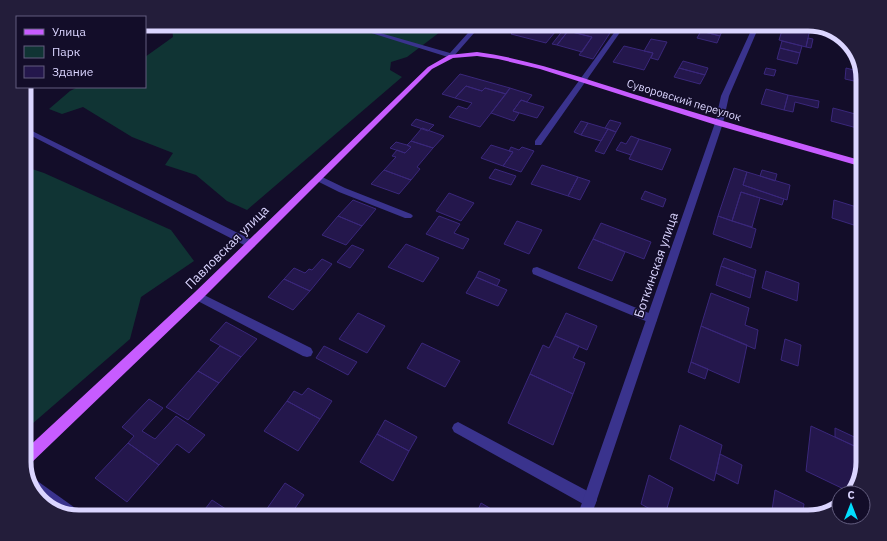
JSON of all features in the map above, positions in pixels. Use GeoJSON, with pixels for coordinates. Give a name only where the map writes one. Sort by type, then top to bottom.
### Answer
{"type":"FeatureCollection","features":[{"type":"Feature","properties":{"kind":"main road","name":"Павловская улица"},"geometry":{"type":"LineString","coordinates":[[31,453],[198,296],[430,68],[452,56],[478,54],[498,58]]}},
{"type":"Feature","properties":{"kind":"main road","name":"Суворовский переулок"},"geometry":{"type":"LineString","coordinates":[[498,58],[542,68],[719,123],[856,162]]}},
{"type":"Feature","properties":{"kind":"street","name":"Павловская улица"},"geometry":{"type":"LineString","coordinates":[[368,31],[452,56],[473,31]]}},
{"type":"Feature","properties":{"kind":"street"},"geometry":{"type":"LineString","coordinates":[[538,143],[618,31]]}},
{"type":"Feature","properties":{"kind":"street","name":"Боткинская улица"},"geometry":{"type":"LineString","coordinates":[[586,510],[719,123],[726,96],[754,31]]}},
{"type":"Feature","properties":{"kind":"street"},"geometry":{"type":"LineString","coordinates":[[31,133],[251,244]]}},
{"type":"Feature","properties":{"kind":"street"},"geometry":{"type":"LineString","coordinates":[[318,178],[342,190],[408,216]]}},
{"type":"Feature","properties":{"kind":"street"},"geometry":{"type":"LineString","coordinates":[[537,271],[652,319]]}},
{"type":"Feature","properties":{"kind":"street"},"geometry":{"type":"LineString","coordinates":[[198,296],[307,352]]}},
{"type":"Feature","properties":{"kind":"street"},"geometry":{"type":"LineString","coordinates":[[458,428],[590,500]]}},
{"type":"Feature","properties":{"kind":"street"},"geometry":{"type":"LineString","coordinates":[[41,491],[59,505]]}},
{"type":"Feature","properties":{"kind":"green space"},"geometry":{"type":"Polygon","coordinates":[[[172,31],[441,31],[407,57],[391,62],[390,70],[402,77],[247,210],[227,201],[196,175],[165,165],[173,153],[132,137],[83,107],[62,114],[49,109],[70,91],[76,88],[146,88],[146,56],[173,37],[172,31]]]}},
{"type":"Feature","properties":{"kind":"green space"},"geometry":{"type":"Polygon","coordinates":[[[31,169],[44,173],[171,230],[194,261],[141,297],[130,339],[31,425],[31,169]]]}},
{"type":"Feature","properties":{"kind":"building"},"geometry":{"type":"Polygon","coordinates":[[[514,31],[556,31],[546,43],[511,34],[514,31]]]}},
{"type":"Feature","properties":{"kind":"building"},"geometry":{"type":"Polygon","coordinates":[[[562,31],[568,31],[557,45],[552,44],[562,31]]]}},
{"type":"Feature","properties":{"kind":"building"},"geometry":{"type":"Polygon","coordinates":[[[568,31],[602,31],[610,33],[593,59],[579,55],[592,37],[568,31]]]}},
{"type":"Feature","properties":{"kind":"building"},"geometry":{"type":"Polygon","coordinates":[[[568,31],[592,37],[582,52],[557,45],[568,31]]]}},
{"type":"Feature","properties":{"kind":"building"},"geometry":{"type":"Polygon","coordinates":[[[701,31],[722,31],[720,36],[701,31]]]}},
{"type":"Feature","properties":{"kind":"building"},"geometry":{"type":"Polygon","coordinates":[[[701,31],[720,36],[717,43],[697,38],[701,31]]]}},
{"type":"Feature","properties":{"kind":"building"},"geometry":{"type":"Polygon","coordinates":[[[782,31],[810,31],[806,47],[779,40],[782,31]]]}},
{"type":"Feature","properties":{"kind":"building"},"geometry":{"type":"Polygon","coordinates":[[[808,38],[813,39],[811,48],[806,47],[808,38]]]}},
{"type":"Feature","properties":{"kind":"building"},"geometry":{"type":"Polygon","coordinates":[[[651,39],[667,42],[658,60],[651,58],[653,53],[644,51],[651,39]]]}},
{"type":"Feature","properties":{"kind":"building"},"geometry":{"type":"Polygon","coordinates":[[[782,41],[802,46],[800,53],[780,48],[782,41]]]}},
{"type":"Feature","properties":{"kind":"building"},"geometry":{"type":"Polygon","coordinates":[[[624,46],[653,53],[644,70],[613,62],[624,46]]]}},
{"type":"Feature","properties":{"kind":"building"},"geometry":{"type":"Polygon","coordinates":[[[780,48],[800,53],[797,64],[777,59],[780,48]]]}},
{"type":"Feature","properties":{"kind":"building"},"geometry":{"type":"Polygon","coordinates":[[[683,61],[708,68],[705,75],[679,68],[683,61]]]}},
{"type":"Feature","properties":{"kind":"building"},"geometry":{"type":"Polygon","coordinates":[[[679,68],[705,75],[700,84],[674,77],[679,68]]]}},
{"type":"Feature","properties":{"kind":"building"},"geometry":{"type":"Polygon","coordinates":[[[766,68],[776,70],[774,76],[764,74],[766,68]]]}},
{"type":"Feature","properties":{"kind":"building"},"geometry":{"type":"Polygon","coordinates":[[[846,68],[855,70],[856,81],[845,79],[846,68]]]}},
{"type":"Feature","properties":{"kind":"building"},"geometry":{"type":"Polygon","coordinates":[[[460,74],[510,88],[506,94],[485,88],[482,91],[466,86],[455,98],[442,94],[460,74]]]}},
{"type":"Feature","properties":{"kind":"building"},"geometry":{"type":"Polygon","coordinates":[[[466,86],[482,91],[485,88],[506,94],[480,127],[449,117],[458,106],[467,109],[472,103],[455,98],[466,86]]]}},
{"type":"Feature","properties":{"kind":"building"},"geometry":{"type":"Polygon","coordinates":[[[510,88],[532,95],[527,102],[521,100],[513,111],[519,113],[514,121],[491,113],[510,88]]]}},
{"type":"Feature","properties":{"kind":"building"},"geometry":{"type":"Polygon","coordinates":[[[766,89],[788,95],[784,110],[761,104],[766,89]]]}},
{"type":"Feature","properties":{"kind":"building"},"geometry":{"type":"Polygon","coordinates":[[[788,95],[819,101],[818,108],[795,102],[793,112],[784,110],[788,95]]]}},
{"type":"Feature","properties":{"kind":"building"},"geometry":{"type":"Polygon","coordinates":[[[521,100],[544,107],[537,118],[513,111],[521,100]]]}},
{"type":"Feature","properties":{"kind":"building"},"geometry":{"type":"Polygon","coordinates":[[[833,108],[856,114],[856,128],[831,121],[833,108]]]}},
{"type":"Feature","properties":{"kind":"building"},"geometry":{"type":"Polygon","coordinates":[[[416,119],[434,125],[428,131],[411,125],[416,119]]]}},
{"type":"Feature","properties":{"kind":"building"},"geometry":{"type":"Polygon","coordinates":[[[610,120],[621,123],[616,132],[605,128],[610,120]]]}},
{"type":"Feature","properties":{"kind":"building"},"geometry":{"type":"Polygon","coordinates":[[[581,121],[588,123],[581,135],[574,132],[581,121]]]}},
{"type":"Feature","properties":{"kind":"building"},"geometry":{"type":"Polygon","coordinates":[[[588,123],[608,129],[601,141],[581,135],[588,123]]]}},
{"type":"Feature","properties":{"kind":"building"},"geometry":{"type":"Polygon","coordinates":[[[422,128],[444,136],[433,148],[411,141],[422,128]]]}},
{"type":"Feature","properties":{"kind":"building"},"geometry":{"type":"Polygon","coordinates":[[[608,129],[616,132],[604,154],[595,151],[608,129]]]}},
{"type":"Feature","properties":{"kind":"building"},"geometry":{"type":"Polygon","coordinates":[[[631,136],[639,139],[631,155],[616,150],[621,142],[626,144],[631,136]]]}},
{"type":"Feature","properties":{"kind":"building"},"geometry":{"type":"Polygon","coordinates":[[[639,139],[671,149],[662,170],[629,159],[639,139]]]}},
{"type":"Feature","properties":{"kind":"building"},"geometry":{"type":"Polygon","coordinates":[[[411,141],[433,148],[417,167],[420,169],[411,180],[384,170],[396,157],[392,156],[397,150],[405,153],[411,147],[407,145],[411,141]]]}},
{"type":"Feature","properties":{"kind":"building"},"geometry":{"type":"Polygon","coordinates":[[[396,142],[411,147],[405,153],[390,148],[396,142]]]}},
{"type":"Feature","properties":{"kind":"building"},"geometry":{"type":"Polygon","coordinates":[[[491,145],[513,152],[503,166],[481,158],[491,145]]]}},
{"type":"Feature","properties":{"kind":"building"},"geometry":{"type":"Polygon","coordinates":[[[511,147],[519,150],[522,147],[534,151],[521,172],[503,166],[513,152],[509,151],[511,147]]]}},
{"type":"Feature","properties":{"kind":"building"},"geometry":{"type":"Polygon","coordinates":[[[542,165],[578,177],[568,196],[531,184],[542,165]]]}},
{"type":"Feature","properties":{"kind":"building"},"geometry":{"type":"Polygon","coordinates":[[[734,168],[747,172],[743,185],[784,199],[782,205],[741,192],[732,221],[718,216],[734,168]]]}},
{"type":"Feature","properties":{"kind":"building"},"geometry":{"type":"Polygon","coordinates":[[[495,169],[516,176],[511,185],[489,178],[495,169]]]}},
{"type":"Feature","properties":{"kind":"building"},"geometry":{"type":"Polygon","coordinates":[[[384,170],[411,180],[399,194],[371,184],[384,170]]]}},
{"type":"Feature","properties":{"kind":"building"},"geometry":{"type":"Polygon","coordinates":[[[762,170],[777,174],[775,181],[760,176],[762,170]]]}},
{"type":"Feature","properties":{"kind":"building"},"geometry":{"type":"Polygon","coordinates":[[[747,172],[790,185],[787,200],[743,185],[747,172]]]}},
{"type":"Feature","properties":{"kind":"building"},"geometry":{"type":"Polygon","coordinates":[[[578,177],[590,181],[580,200],[568,196],[578,177]]]}},
{"type":"Feature","properties":{"kind":"building"},"geometry":{"type":"Polygon","coordinates":[[[645,191],[666,199],[663,207],[641,199],[645,191]]]}},
{"type":"Feature","properties":{"kind":"building"},"geometry":{"type":"Polygon","coordinates":[[[741,192],[760,198],[752,227],[732,221],[741,192]]]}},
{"type":"Feature","properties":{"kind":"building"},"geometry":{"type":"Polygon","coordinates":[[[449,193],[474,203],[461,221],[436,211],[449,193]]]}},
{"type":"Feature","properties":{"kind":"building"},"geometry":{"type":"Polygon","coordinates":[[[353,200],[376,209],[362,226],[338,216],[353,200]]]}},
{"type":"Feature","properties":{"kind":"building"},"geometry":{"type":"Polygon","coordinates":[[[834,200],[856,207],[856,226],[832,218],[834,200]]]}},
{"type":"Feature","properties":{"kind":"building"},"geometry":{"type":"Polygon","coordinates":[[[338,216],[362,226],[346,245],[322,235],[338,216]]]}},
{"type":"Feature","properties":{"kind":"building"},"geometry":{"type":"Polygon","coordinates":[[[439,216],[460,224],[454,233],[469,239],[463,249],[426,234],[439,216]]]}},
{"type":"Feature","properties":{"kind":"building"},"geometry":{"type":"Polygon","coordinates":[[[718,216],[756,229],[751,248],[713,234],[718,216]]]}},
{"type":"Feature","properties":{"kind":"building"},"geometry":{"type":"Polygon","coordinates":[[[517,221],[542,230],[529,254],[504,244],[517,221]]]}},
{"type":"Feature","properties":{"kind":"building"},"geometry":{"type":"Polygon","coordinates":[[[601,223],[651,242],[644,259],[593,239],[601,223]]]}},
{"type":"Feature","properties":{"kind":"building"},"geometry":{"type":"Polygon","coordinates":[[[593,239],[625,252],[612,281],[578,268],[593,239]]]}},
{"type":"Feature","properties":{"kind":"building"},"geometry":{"type":"Polygon","coordinates":[[[406,244],[439,258],[423,282],[388,267],[406,244]]]}},
{"type":"Feature","properties":{"kind":"building"},"geometry":{"type":"Polygon","coordinates":[[[352,245],[364,250],[350,268],[337,262],[352,245]]]}},
{"type":"Feature","properties":{"kind":"building"},"geometry":{"type":"Polygon","coordinates":[[[724,258],[756,270],[754,278],[721,266],[724,258]]]}},
{"type":"Feature","properties":{"kind":"building"},"geometry":{"type":"Polygon","coordinates":[[[322,259],[332,264],[310,291],[284,279],[294,268],[305,273],[309,269],[312,270],[322,259]]]}},
{"type":"Feature","properties":{"kind":"building"},"geometry":{"type":"Polygon","coordinates":[[[721,266],[754,278],[750,298],[716,285],[721,266]]]}},
{"type":"Feature","properties":{"kind":"building"},"geometry":{"type":"Polygon","coordinates":[[[479,271],[500,280],[497,286],[476,277],[479,271]]]}},
{"type":"Feature","properties":{"kind":"building"},"geometry":{"type":"Polygon","coordinates":[[[766,271],[799,283],[797,301],[762,288],[766,271]]]}},
{"type":"Feature","properties":{"kind":"building"},"geometry":{"type":"Polygon","coordinates":[[[476,277],[507,290],[498,306],[466,293],[476,277]]]}},
{"type":"Feature","properties":{"kind":"building"},"geometry":{"type":"Polygon","coordinates":[[[284,279],[310,291],[293,310],[268,297],[284,279]]]}},
{"type":"Feature","properties":{"kind":"building"},"geometry":{"type":"Polygon","coordinates":[[[711,293],[749,308],[745,325],[758,330],[755,349],[701,326],[711,293]]]}},
{"type":"Feature","properties":{"kind":"building"},"geometry":{"type":"Polygon","coordinates":[[[358,313],[385,326],[367,353],[339,339],[358,313]]]}},
{"type":"Feature","properties":{"kind":"building"},"geometry":{"type":"Polygon","coordinates":[[[566,313],[597,326],[587,350],[555,336],[566,313]]]}},
{"type":"Feature","properties":{"kind":"building"},"geometry":{"type":"Polygon","coordinates":[[[226,322],[257,339],[241,357],[210,340],[226,322]]]}},
{"type":"Feature","properties":{"kind":"building"},"geometry":{"type":"Polygon","coordinates":[[[701,326],[747,345],[739,383],[691,362],[701,326]]]}},
{"type":"Feature","properties":{"kind":"building"},"geometry":{"type":"Polygon","coordinates":[[[555,336],[579,346],[573,358],[585,363],[573,394],[530,374],[543,345],[549,348],[555,336]]]}},
{"type":"Feature","properties":{"kind":"building"},"geometry":{"type":"Polygon","coordinates":[[[785,339],[801,345],[798,366],[781,360],[785,339]]]}},
{"type":"Feature","properties":{"kind":"building"},"geometry":{"type":"Polygon","coordinates":[[[422,343],[460,361],[445,387],[407,368],[422,343]]]}},
{"type":"Feature","properties":{"kind":"building"},"geometry":{"type":"Polygon","coordinates":[[[220,346],[241,357],[219,383],[198,371],[220,346]]]}},
{"type":"Feature","properties":{"kind":"building"},"geometry":{"type":"Polygon","coordinates":[[[324,346],[357,362],[348,375],[316,358],[324,346]]]}},
{"type":"Feature","properties":{"kind":"building"},"geometry":{"type":"Polygon","coordinates":[[[691,362],[708,369],[705,379],[688,372],[691,362]]]}},
{"type":"Feature","properties":{"kind":"building"},"geometry":{"type":"Polygon","coordinates":[[[198,371],[219,383],[188,420],[166,407],[198,371]]]}},
{"type":"Feature","properties":{"kind":"building"},"geometry":{"type":"Polygon","coordinates":[[[530,374],[573,394],[553,445],[508,423],[530,374]]]}},
{"type":"Feature","properties":{"kind":"building"},"geometry":{"type":"Polygon","coordinates":[[[308,388],[332,401],[320,419],[287,401],[294,391],[302,395],[308,388]]]}},
{"type":"Feature","properties":{"kind":"building"},"geometry":{"type":"Polygon","coordinates":[[[149,399],[163,408],[142,431],[155,439],[176,416],[205,435],[189,453],[177,444],[159,465],[128,443],[134,436],[122,427],[149,399]]]}},
{"type":"Feature","properties":{"kind":"building"},"geometry":{"type":"Polygon","coordinates":[[[287,401],[320,419],[298,451],[264,431],[287,401]]]}},
{"type":"Feature","properties":{"kind":"building"},"geometry":{"type":"Polygon","coordinates":[[[385,420],[417,437],[409,451],[377,434],[385,420]]]}},
{"type":"Feature","properties":{"kind":"building"},"geometry":{"type":"Polygon","coordinates":[[[680,425],[722,445],[714,481],[670,459],[680,425]]]}},
{"type":"Feature","properties":{"kind":"building"},"geometry":{"type":"Polygon","coordinates":[[[811,426],[856,447],[856,468],[850,485],[835,485],[806,471],[811,426]]]}},
{"type":"Feature","properties":{"kind":"building"},"geometry":{"type":"Polygon","coordinates":[[[835,428],[856,438],[856,447],[835,437],[835,428]]]}},
{"type":"Feature","properties":{"kind":"building"},"geometry":{"type":"Polygon","coordinates":[[[377,434],[409,451],[393,481],[360,462],[377,434]]]}},
{"type":"Feature","properties":{"kind":"building"},"geometry":{"type":"Polygon","coordinates":[[[128,443],[159,465],[127,502],[95,478],[128,443]]]}},
{"type":"Feature","properties":{"kind":"building"},"geometry":{"type":"Polygon","coordinates":[[[720,454],[742,465],[738,484],[716,473],[720,454]]]}},
{"type":"Feature","properties":{"kind":"building"},"geometry":{"type":"Polygon","coordinates":[[[649,475],[673,488],[666,510],[652,510],[641,504],[649,475]]]}},
{"type":"Feature","properties":{"kind":"building"},"geometry":{"type":"Polygon","coordinates":[[[285,483],[304,495],[294,510],[266,510],[285,483]]]}},
{"type":"Feature","properties":{"kind":"building"},"geometry":{"type":"Polygon","coordinates":[[[775,490],[804,504],[803,510],[772,510],[775,490]]]}},
{"type":"Feature","properties":{"kind":"building"},"geometry":{"type":"Polygon","coordinates":[[[212,500],[227,510],[204,510],[212,500]]]}},
{"type":"Feature","properties":{"kind":"building"},"geometry":{"type":"Polygon","coordinates":[[[481,503],[493,510],[478,510],[481,503]]]}}]}
